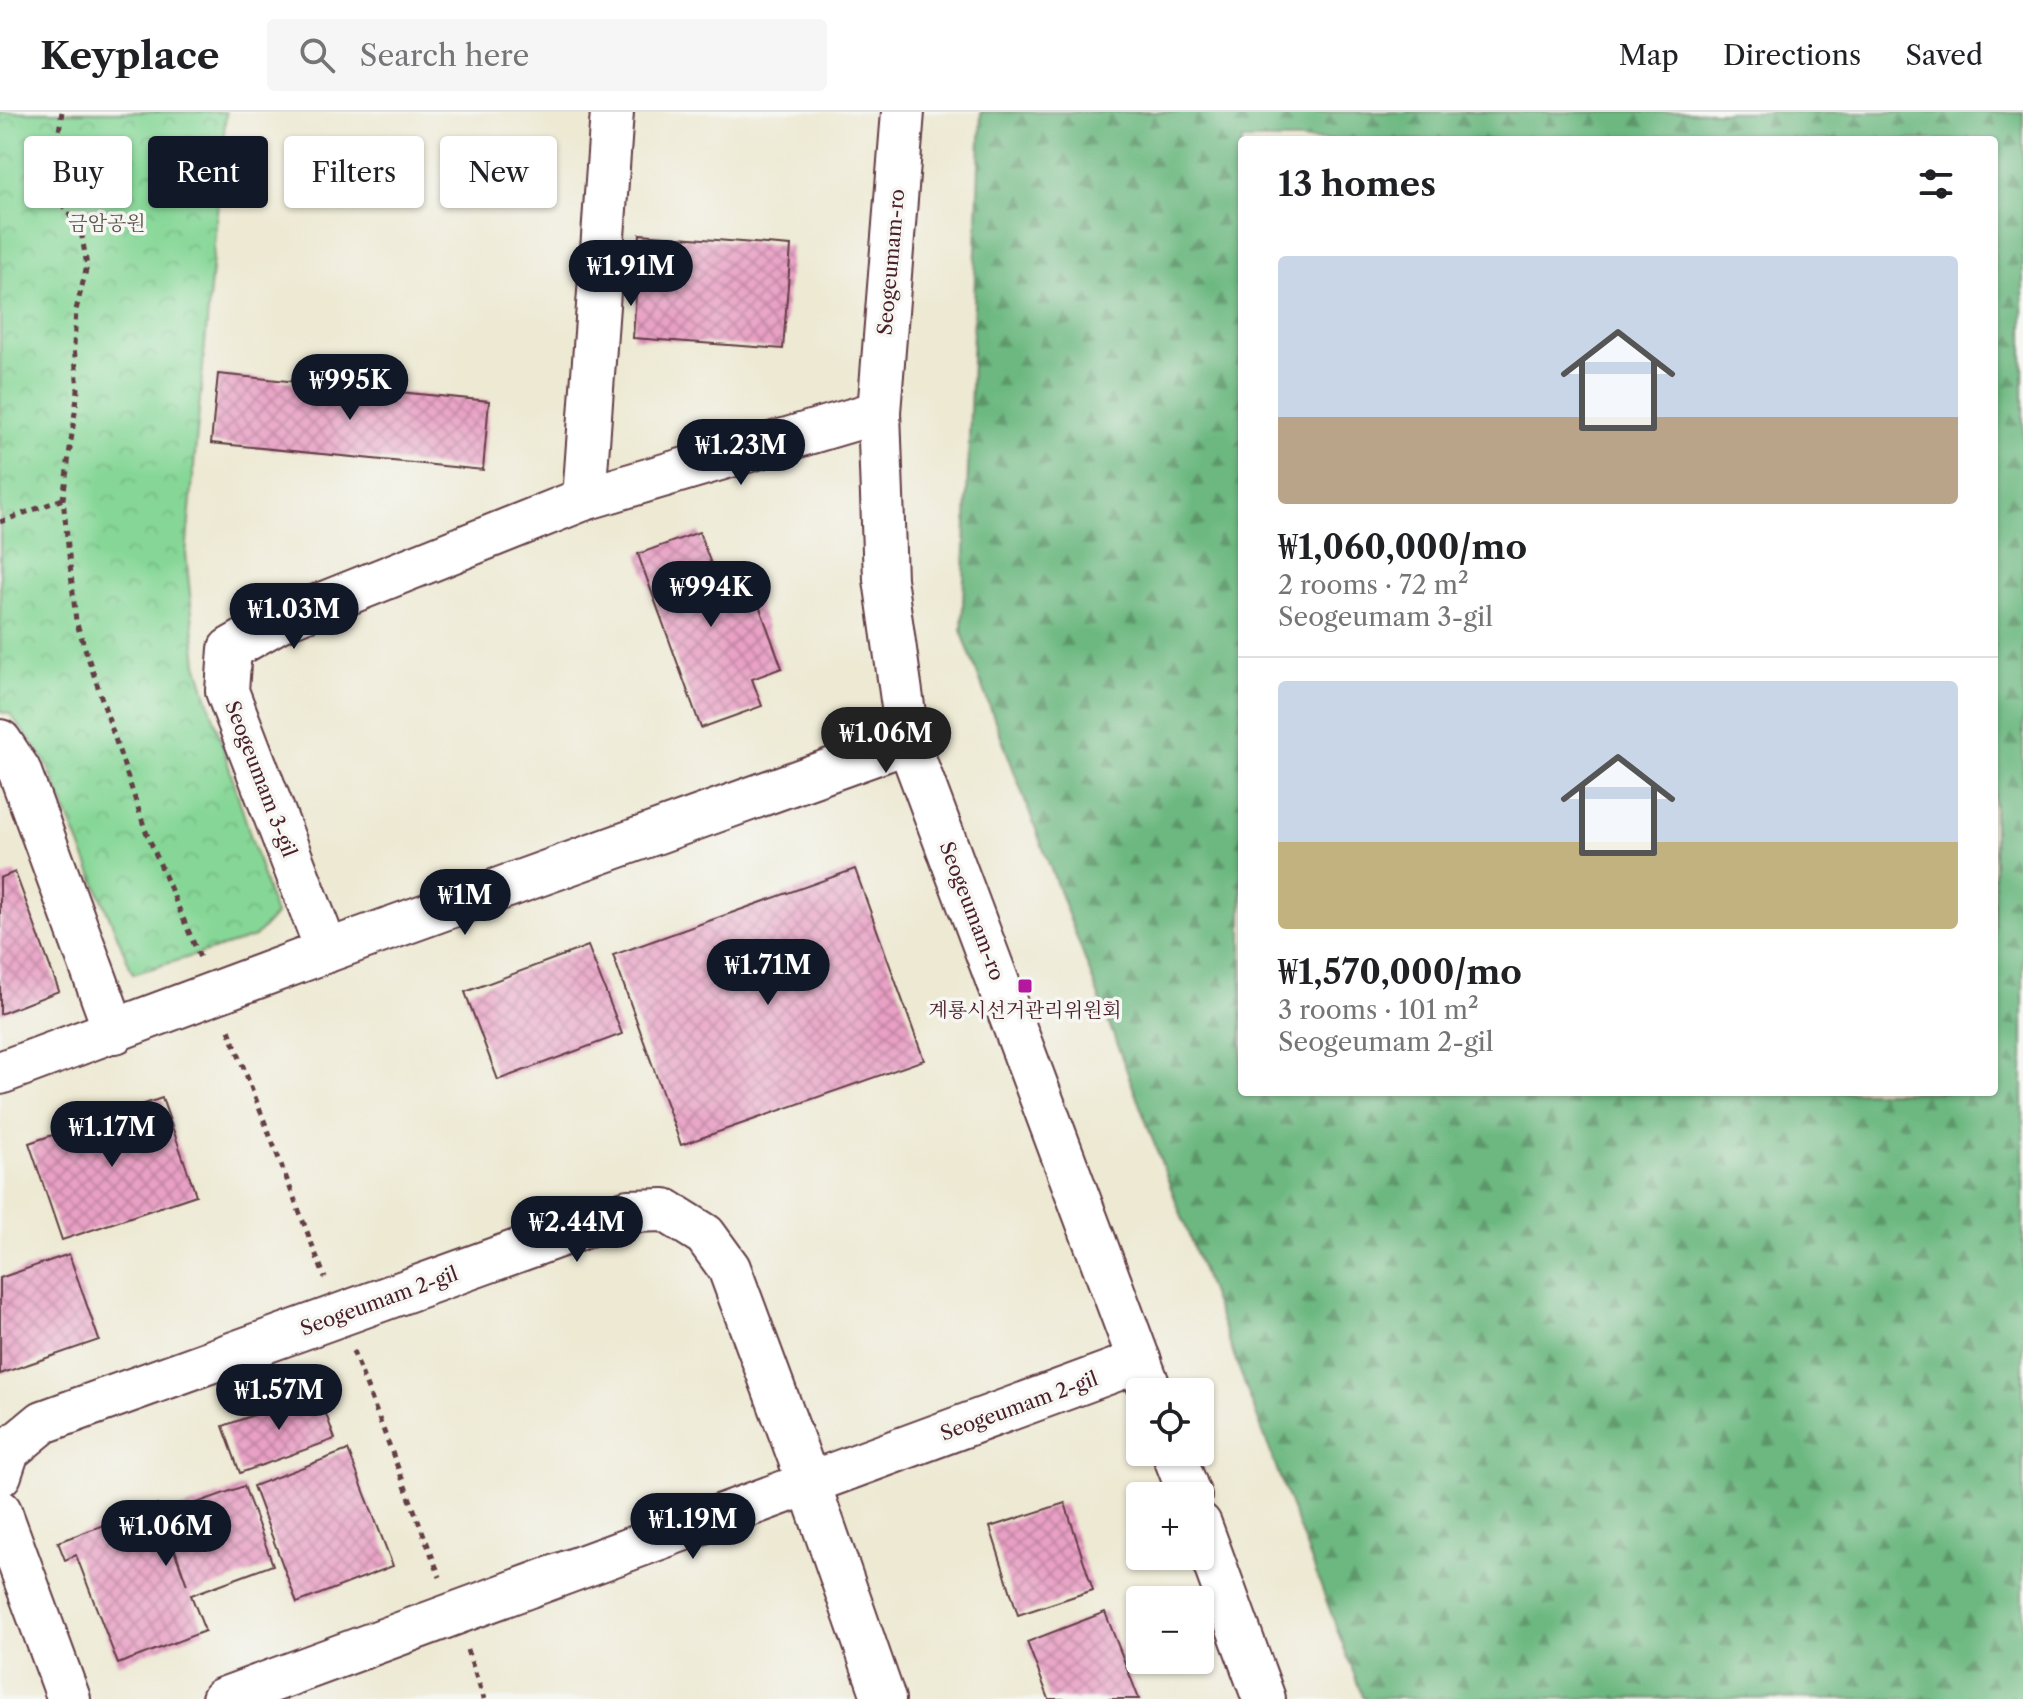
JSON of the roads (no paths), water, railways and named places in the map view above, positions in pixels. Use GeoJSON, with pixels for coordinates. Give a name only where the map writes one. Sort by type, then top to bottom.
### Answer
{"type":"FeatureCollection","features":[{"type":"Feature","properties":{"kind":"street"},"geometry":{"type":"LineString","coordinates":[[612,112],[584,499],[879,412]]}},
{"type":"Feature","properties":{"kind":"street","name":"Seogeumam-ro"},"geometry":{"type":"LineString","coordinates":[[903,112],[879,412],[885,579],[908,742],[1146,1376]]}},
{"type":"Feature","properties":{"kind":"street","name":"Seogeumam 3-gil"},"geometry":{"type":"LineString","coordinates":[[327,951],[227,691],[230,649],[279,621],[584,499]]}},
{"type":"Feature","properties":{"kind":"street"},"geometry":{"type":"LineString","coordinates":[[0,741],[19,770],[115,1032]]}},
{"type":"Feature","properties":{"kind":"street"},"geometry":{"type":"LineString","coordinates":[[0,1073],[327,951],[908,742]]}},
{"type":"Feature","properties":{"kind":"street","name":"Seogeumam 2-gil"},"geometry":{"type":"LineString","coordinates":[[0,1475],[8,1451],[43,1422],[628,1211],[665,1210],[705,1235],[729,1268],[809,1484],[873,1696]]}},
{"type":"Feature","properties":{"kind":"street","name":"Seogeumam 2-gil"},"geometry":{"type":"LineString","coordinates":[[223,1699],[809,1484],[1146,1376]]}},
{"type":"Feature","properties":{"kind":"street"},"geometry":{"type":"LineString","coordinates":[[0,1511],[69,1699]]}},
{"type":"Feature","properties":{"kind":"street"},"geometry":{"type":"LineString","coordinates":[[1214,1562],[1264,1699]]}},
{"type":"Feature","properties":{"kind":"place","name":"계룡시선거관리위원회"},"geometry":{"type":"Point","coordinates":[1025,986]}},
{"type":"Feature","properties":{"kind":"park label","name":"금암공원"},"geometry":{"type":"Point","coordinates":[107,223]}}]}
